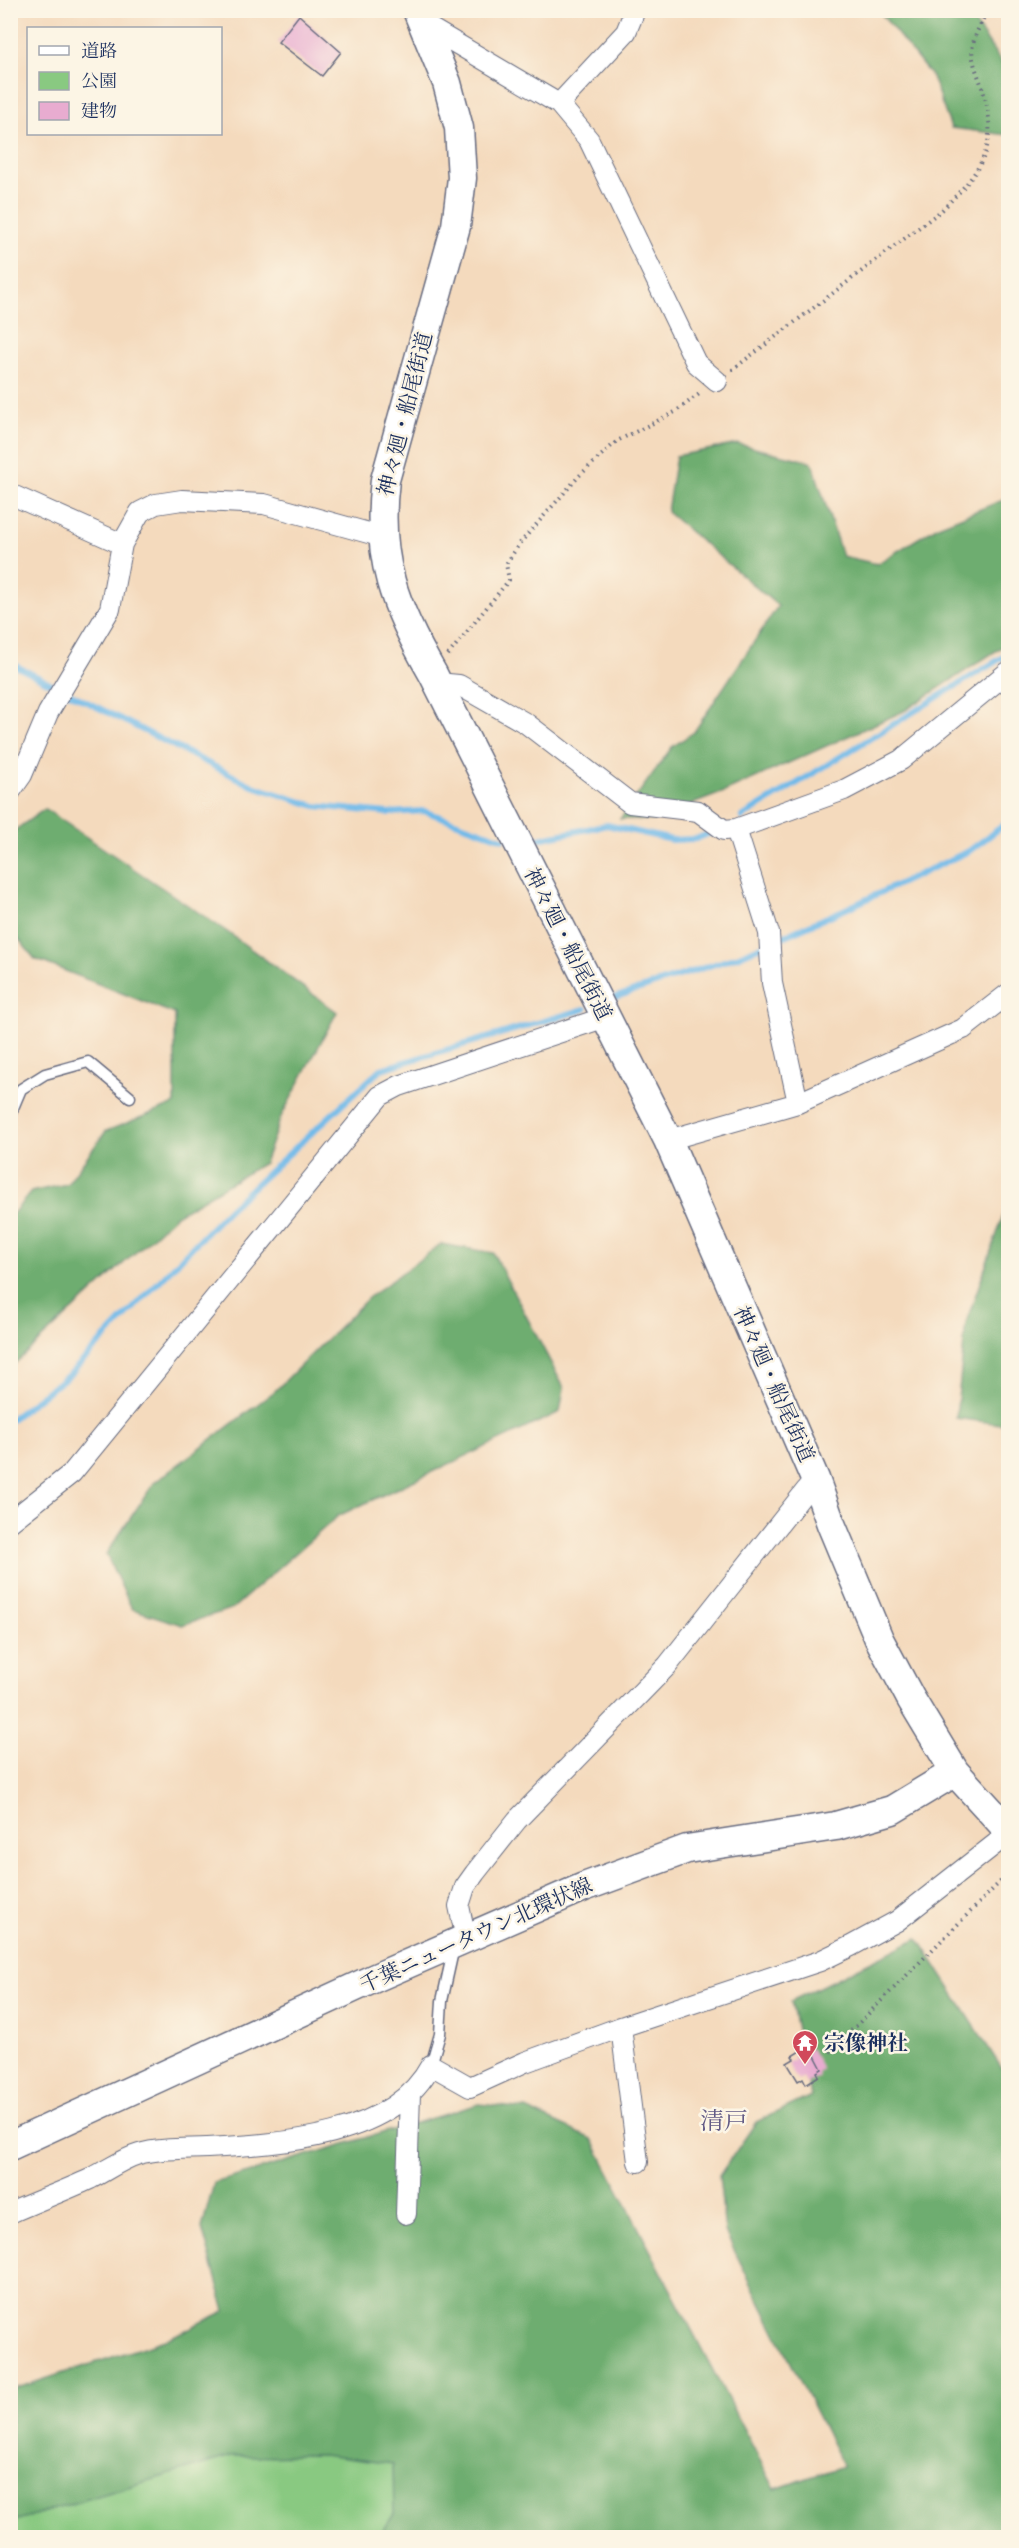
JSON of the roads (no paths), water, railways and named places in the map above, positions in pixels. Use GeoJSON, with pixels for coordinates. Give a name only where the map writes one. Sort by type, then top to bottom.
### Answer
{"type":"FeatureCollection","features":[{"type":"Feature","properties":{"kind":"street"},"geometry":{"type":"LineString","coordinates":[[559,104],[626,32],[635,10]]}},
{"type":"Feature","properties":{"kind":"street"},"geometry":{"type":"LineString","coordinates":[[421,18],[559,104],[589,140],[696,363],[717,381]]}},
{"type":"Feature","properties":{"kind":"street","name":"神々廻・船尾街道"},"geometry":{"type":"LineString","coordinates":[[421,18],[459,128],[462,178],[456,226],[385,480],[382,509],[383,537],[390,582],[402,615],[668,1140],[815,1479],[879,1639],[911,1699],[955,1772],[1008,1832]]}},
{"type":"Feature","properties":{"kind":"street"},"geometry":{"type":"LineString","coordinates":[[10,494],[122,544]]}},
{"type":"Feature","properties":{"kind":"street"},"geometry":{"type":"LineString","coordinates":[[10,792],[22,775],[48,713],[110,609],[122,544],[140,512],[156,504],[182,500],[264,504],[383,537]]}},
{"type":"Feature","properties":{"kind":"street"},"geometry":{"type":"LineString","coordinates":[[723,826],[844,790],[901,760],[1008,672]]}},
{"type":"Feature","properties":{"kind":"street"},"geometry":{"type":"LineString","coordinates":[[435,678],[459,684],[527,724],[630,803],[698,811],[723,826],[769,933],[772,983],[798,1103]]}},
{"type":"Feature","properties":{"kind":"street"},"geometry":{"type":"LineString","coordinates":[[668,1140],[798,1103],[963,1029],[1008,994]]}},
{"type":"Feature","properties":{"kind":"street"},"geometry":{"type":"LineString","coordinates":[[10,1522],[72,1473],[380,1096],[399,1086],[602,1009]]}},
{"type":"Feature","properties":{"kind":"street"},"geometry":{"type":"LineString","coordinates":[[460,1941],[459,1906],[465,1887],[475,1873],[517,1820],[667,1666],[815,1479]]}},
{"type":"Feature","properties":{"kind":"street","name":"千葉ニュータウン北環状線"},"geometry":{"type":"LineString","coordinates":[[10,2146],[584,1887],[687,1849],[836,1826],[892,1810],[955,1772]]}},
{"type":"Feature","properties":{"kind":"street"},"geometry":{"type":"LineString","coordinates":[[10,2213],[91,2178],[138,2154],[262,2145],[307,2138],[358,2124],[387,2111],[410,2094],[421,2083],[431,2065],[470,2087],[525,2062],[621,2027],[820,1960],[897,1921],[1008,1832]]}},
{"type":"Feature","properties":{"kind":"street"},"geometry":{"type":"LineString","coordinates":[[621,2027],[638,2162]]}},
{"type":"Feature","properties":{"kind":"street"},"geometry":{"type":"LineString","coordinates":[[406,2214],[410,2094]]}},
{"type":"Feature","properties":{"kind":"lane"},"geometry":{"type":"LineString","coordinates":[[10,1114],[21,1089],[45,1074],[88,1062],[130,1097]]}},
{"type":"Feature","properties":{"kind":"lane"},"geometry":{"type":"LineString","coordinates":[[431,2065],[437,2050],[442,2001],[460,1941]]}},
{"type":"Feature","properties":{"kind":"waterway"},"geometry":{"type":"LineString","coordinates":[[742,817],[1008,654]]}},
{"type":"Feature","properties":{"kind":"waterway"},"geometry":{"type":"LineString","coordinates":[[10,663],[253,786],[315,806],[388,813],[424,811],[503,839]]}},
{"type":"Feature","properties":{"kind":"waterway"},"geometry":{"type":"LineString","coordinates":[[616,997],[739,956],[848,908],[969,851],[1008,822]]}},
{"type":"Feature","properties":{"kind":"waterway"},"geometry":{"type":"LineString","coordinates":[[533,840],[607,825],[672,840],[696,839],[717,830]]}},
{"type":"Feature","properties":{"kind":"waterway"},"geometry":{"type":"LineString","coordinates":[[10,1420],[70,1374],[229,1209],[381,1069],[585,1009]]}},
{"type":"Feature","properties":{"kind":"place","name":"宗像神社"},"geometry":{"type":"Point","coordinates":[805,2066]}},
{"type":"Feature","properties":{"kind":"district","name":"清戸"},"geometry":{"type":"Point","coordinates":[724,2121]}}]}
